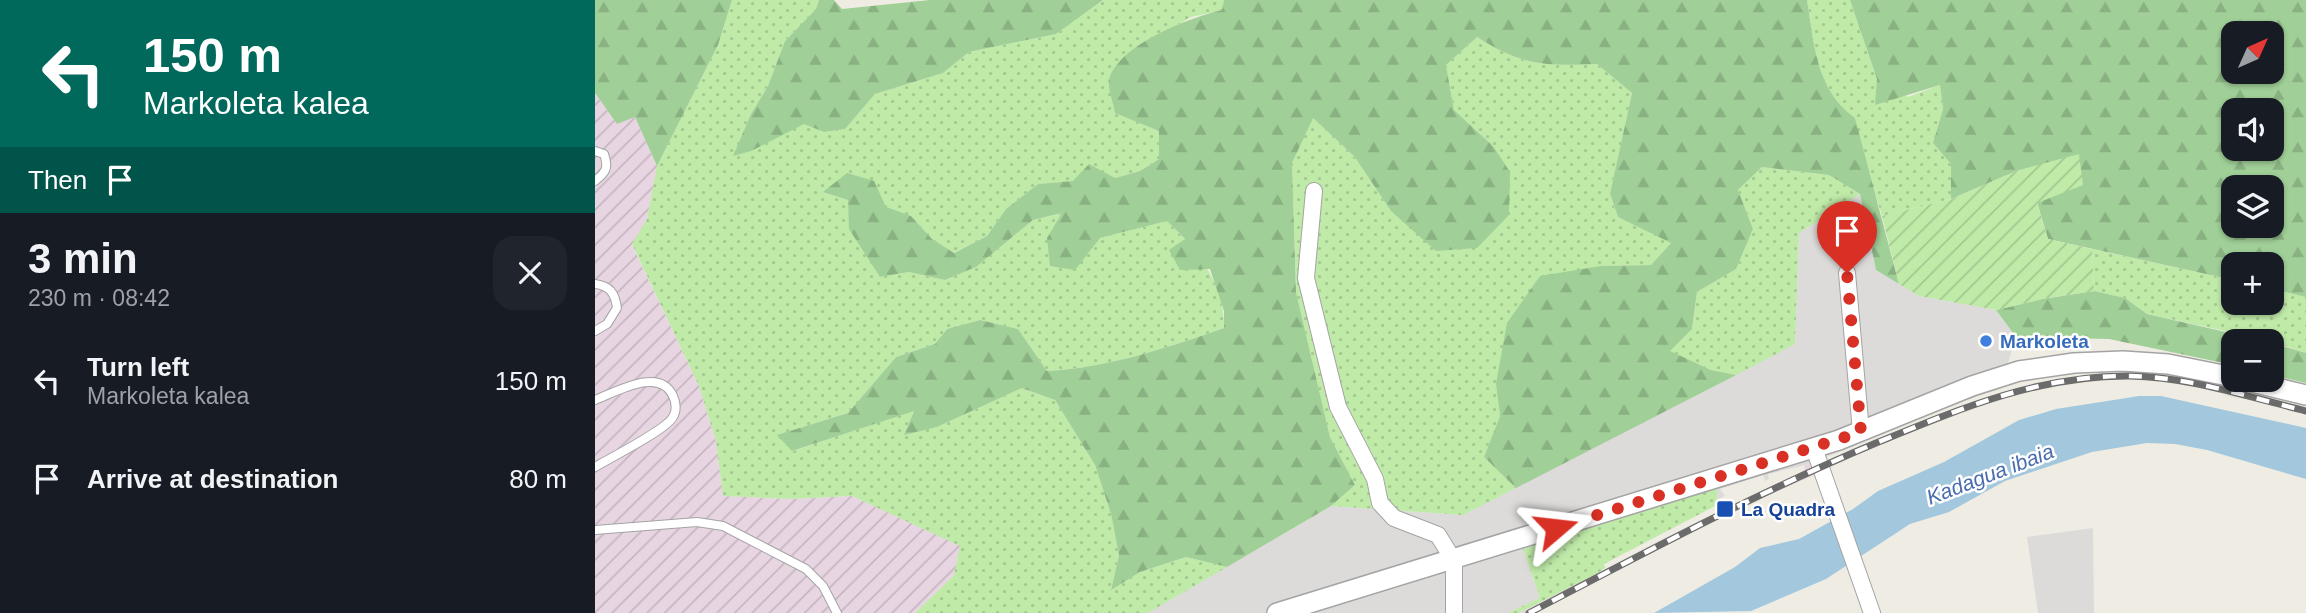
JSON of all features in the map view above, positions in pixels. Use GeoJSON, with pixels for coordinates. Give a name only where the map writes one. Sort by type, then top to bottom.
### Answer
{"type":"FeatureCollection","features":[{"type":"Feature","properties":{"kind":"street"},"geometry":{"type":"LineString","coordinates":[[1314,191],[1306,278],[1338,407],[1375,479],[1380,503],[1394,518],[1437,535],[1454,561],[1454,613]]}},
{"type":"Feature","properties":{"kind":"street"},"geometry":{"type":"LineString","coordinates":[[1847,273],[1861,432]]}},
{"type":"Feature","properties":{"kind":"street"},"geometry":{"type":"LineString","coordinates":[[1277,613],[1454,561],[1814,448],[1861,432],[1972,386],[2037,368],[2097,361],[2146,362],[2221,375]]}},
{"type":"Feature","properties":{"kind":"street"},"geometry":{"type":"LineString","coordinates":[[2284,390],[2306,396]]}},
{"type":"Feature","properties":{"kind":"street"},"geometry":{"type":"LineString","coordinates":[[1814,448],[1869,605]]}},
{"type":"Feature","properties":{"kind":"lane"},"geometry":{"type":"LineString","coordinates":[[595,151],[604,154],[607,165],[606,172],[595,181]]}},
{"type":"Feature","properties":{"kind":"lane"},"geometry":{"type":"LineString","coordinates":[[595,284],[610,288],[616,296],[617,308],[607,324],[595,331]]}},
{"type":"Feature","properties":{"kind":"lane"},"geometry":{"type":"LineString","coordinates":[[595,400],[636,384],[654,381],[663,383],[672,393],[676,405],[674,417],[664,427],[595,467]]}},
{"type":"Feature","properties":{"kind":"lane"},"geometry":{"type":"LineString","coordinates":[[595,530],[697,522],[723,526],[806,569],[823,586],[837,613]]}},
{"type":"Feature","properties":{"kind":"shaded area"},"geometry":{"type":"Polygon","coordinates":[[[595,93],[617,124],[635,117],[657,166],[647,219],[632,245],[699,386],[716,441],[723,496],[790,499],[852,496],[961,546],[954,575],[915,613],[595,613],[595,93]]]}},
{"type":"Feature","properties":{"kind":"shaded area"},"geometry":{"type":"Polygon","coordinates":[[[1860,194],[1876,270],[1919,296],[1996,310],[2016,337],[2000,389],[1949,406],[1810,464],[1768,474],[1769,479],[1765,481],[1763,475],[1720,489],[1725,496],[1717,500],[1717,487],[1523,549],[1540,598],[1508,613],[1148,613],[1331,506],[1463,515],[1795,344],[1799,233],[1860,194]]]}},
{"type":"Feature","properties":{"kind":"shaded area"},"geometry":{"type":"Polygon","coordinates":[[[1810,464],[1817,474],[1743,505],[1536,613],[1519,613],[1805,470],[1804,466],[1810,464]]]}},
{"type":"Feature","properties":{"kind":"shaded area"},"geometry":{"type":"Polygon","coordinates":[[[2093,528],[2094,613],[2038,613],[2027,537],[2093,528]]]}},
{"type":"Feature","properties":{"kind":"green space"},"geometry":{"type":"Polygon","coordinates":[[[595,0],[732,0],[718,45],[657,166],[635,117],[617,124],[595,93],[595,0]]]}},
{"type":"Feature","properties":{"kind":"green space"},"geometry":{"type":"Polygon","coordinates":[[[732,0],[819,0],[816,9],[785,41],[768,86],[751,114],[734,155],[805,123],[824,132],[845,129],[875,94],[943,73],[969,52],[1056,34],[1103,0],[1224,0],[1223,10],[1191,17],[1119,62],[1109,81],[1116,113],[1159,131],[1159,159],[1140,171],[1115,178],[1038,184],[1006,209],[987,236],[953,253],[932,239],[911,216],[824,192],[848,200],[850,229],[880,277],[909,272],[945,280],[976,267],[1033,220],[1063,213],[1100,238],[1167,221],[1189,244],[1214,282],[1220,297],[1224,328],[1159,350],[1114,361],[1047,371],[1018,329],[980,320],[947,329],[935,344],[896,357],[848,413],[778,435],[793,451],[914,410],[905,434],[937,427],[1022,388],[1055,400],[1095,465],[1111,514],[1119,555],[1111,589],[1140,572],[1186,557],[1227,567],[1148,613],[915,613],[954,575],[960,546],[852,496],[790,499],[723,496],[716,441],[699,386],[632,244],[647,219],[657,166],[718,45],[732,0]]]}},
{"type":"Feature","properties":{"kind":"green space"},"geometry":{"type":"Polygon","coordinates":[[[819,0],[834,0],[842,9],[930,0],[1103,0],[1056,34],[969,52],[943,73],[875,94],[845,129],[824,132],[804,124],[751,151],[733,156],[751,114],[768,86],[785,41],[816,9],[819,0]]]}},
{"type":"Feature","properties":{"kind":"green space"},"geometry":{"type":"Polygon","coordinates":[[[1224,0],[1807,0],[1815,49],[1825,80],[1842,107],[1855,118],[1899,284],[1876,270],[1860,194],[1829,175],[1762,167],[1738,190],[1753,229],[1736,269],[1697,292],[1692,329],[1670,351],[1711,370],[1736,375],[1516,488],[1484,457],[1500,416],[1496,384],[1507,323],[1540,276],[1601,266],[1651,265],[1671,243],[1618,217],[1610,194],[1632,93],[1597,64],[1534,62],[1507,54],[1477,37],[1446,65],[1454,110],[1493,146],[1510,172],[1509,215],[1477,248],[1436,251],[1391,211],[1354,156],[1313,118],[1292,163],[1296,292],[1330,437],[1355,485],[1331,506],[1227,567],[1186,557],[1140,572],[1111,590],[1119,555],[1111,514],[1095,465],[1055,400],[1022,388],[937,427],[904,435],[914,411],[792,451],[777,435],[848,413],[896,357],[935,344],[947,329],[980,320],[1018,329],[1047,371],[1114,361],[1159,350],[1224,328],[1224,311],[1210,269],[1180,270],[1169,250],[1185,239],[1167,221],[1100,238],[1075,270],[1050,266],[1047,238],[1062,213],[1033,220],[976,267],[945,280],[909,272],[880,277],[849,229],[848,200],[823,192],[847,173],[874,181],[886,207],[911,216],[932,239],[954,253],[987,236],[1006,209],[1038,184],[1073,181],[1089,164],[1115,178],[1140,171],[1159,159],[1159,131],[1115,113],[1109,81],[1115,68],[1125,56],[1157,35],[1222,10],[1224,0]]]}},
{"type":"Feature","properties":{"kind":"green space"},"geometry":{"type":"Polygon","coordinates":[[[1807,0],[1850,0],[1877,79],[1908,97],[1940,85],[1943,109],[1933,143],[1951,164],[1951,199],[1882,216],[1855,118],[1832,94],[1819,65],[1807,0]]]}},
{"type":"Feature","properties":{"kind":"green space"},"geometry":{"type":"Polygon","coordinates":[[[1850,0],[2306,0],[2306,297],[2284,292],[2284,252],[2221,252],[2221,277],[2048,239],[2037,202],[2019,170],[1951,199],[1951,164],[1933,143],[1943,109],[1940,85],[1875,105],[1877,79],[1850,0]]]}},
{"type":"Feature","properties":{"kind":"green space"},"geometry":{"type":"Polygon","coordinates":[[[1477,37],[1507,54],[1534,62],[1597,64],[1632,93],[1610,195],[1618,217],[1672,242],[1651,265],[1601,266],[1496,384],[1500,416],[1484,457],[1516,488],[1463,515],[1331,506],[1355,485],[1330,437],[1296,292],[1292,163],[1312,117],[1354,156],[1391,211],[1493,146],[1454,110],[1446,65],[1477,37]]]}},
{"type":"Feature","properties":{"kind":"green space"},"geometry":{"type":"Polygon","coordinates":[[[2079,154],[2083,185],[2037,203],[2048,239],[2092,249],[2094,291],[1996,310],[1919,296],[1899,284],[1882,216],[1951,199],[2019,170],[2079,154]]]}},
{"type":"Feature","properties":{"kind":"green space"},"geometry":{"type":"Polygon","coordinates":[[[1762,167],[1829,175],[1860,194],[1799,233],[1795,344],[1736,375],[1711,370],[1669,351],[1692,329],[1697,292],[1736,269],[1753,229],[1738,190],[1762,167]]]}},
{"type":"Feature","properties":{"kind":"green space"},"geometry":{"type":"Polygon","coordinates":[[[2092,249],[2221,277],[2221,315],[2284,315],[2284,292],[2306,297],[2306,353],[2284,345],[2284,329],[2221,330],[2147,314],[2125,298],[2094,291],[2092,249]]]}},
{"type":"Feature","properties":{"kind":"green space"},"geometry":{"type":"Polygon","coordinates":[[[2094,291],[2125,298],[2147,314],[2221,331],[2221,362],[2109,339],[2016,337],[1996,310],[2094,291]]]}},
{"type":"Feature","properties":{"kind":"green space"},"geometry":{"type":"Polygon","coordinates":[[[2284,347],[2306,353],[2306,383],[2284,378],[2284,347]]]}},
{"type":"Feature","properties":{"kind":"green space"},"geometry":{"type":"Polygon","coordinates":[[[1717,487],[1717,505],[1604,564],[1605,568],[1596,574],[1519,613],[1508,613],[1540,598],[1523,549],[1717,487]]]}},
{"type":"Feature","properties":{"kind":"water","name":"Kadagua ibaia"},"geometry":{"type":"Polygon","coordinates":[[[2139,396],[2161,396],[2306,428],[2306,479],[2207,450],[2175,444],[2147,443],[2092,452],[2005,481],[1949,512],[1910,524],[1826,579],[1751,611],[1654,613],[1735,567],[1760,548],[1799,539],[1853,509],[1878,491],[1944,462],[2019,420],[2056,409],[2139,396]]]}},
{"type":"Feature","properties":{"kind":"railway"},"geometry":{"type":"LineString","coordinates":[[1529,613],[1788,482],[1876,443],[2000,396],[2064,381],[2096,377],[2152,377],[2219,389],[2306,411]]}},
{"type":"Feature","properties":{"kind":"place","name":"Markoleta"},"geometry":{"type":"Point","coordinates":[1986,341]}},
{"type":"Feature","properties":{"kind":"place","name":"La Quadra"},"geometry":{"type":"Point","coordinates":[1725,509]}},
{"type":"Feature","properties":{"kind":"route"},"geometry":{"type":"LineString","coordinates":[[1556,528],[1861,432],[1847,273]]}}]}
